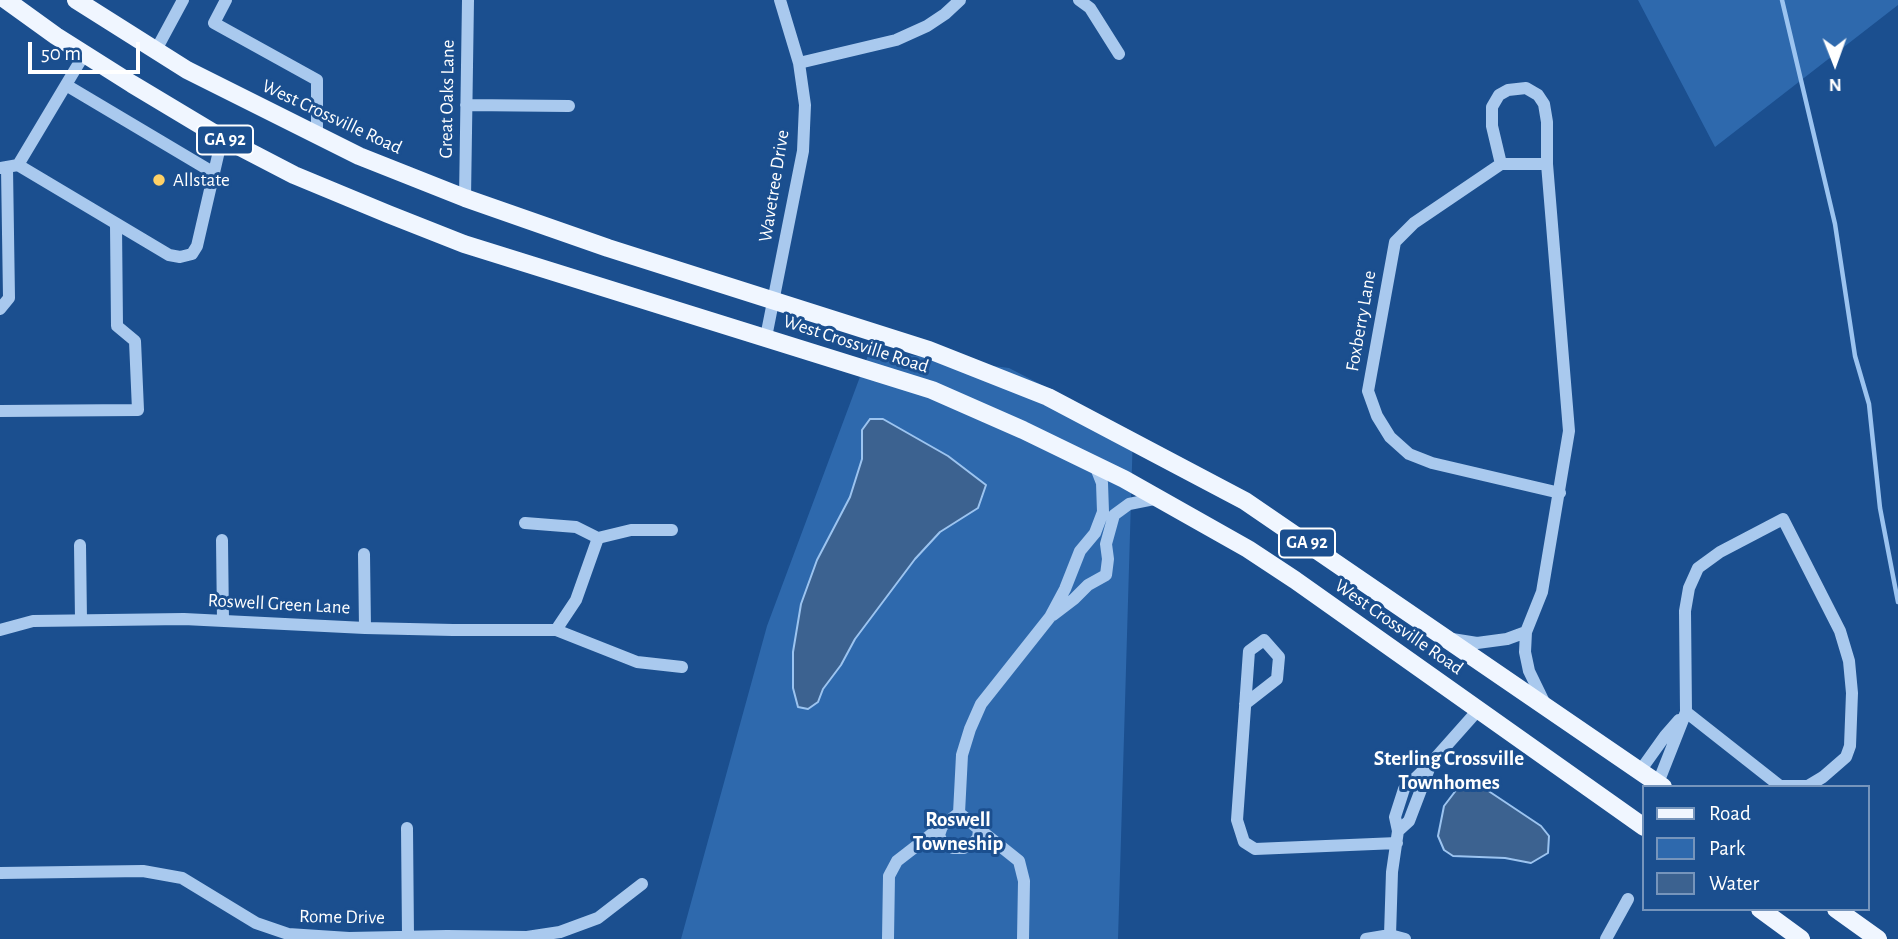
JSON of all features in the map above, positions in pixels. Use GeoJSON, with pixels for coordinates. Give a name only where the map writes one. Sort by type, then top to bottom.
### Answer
{"type":"FeatureCollection","features":[{"type":"Feature","properties":{"kind":"main road","name":"West Crossville Road"},"geometry":{"type":"LineString","coordinates":[[76,0],[187,70],[359,156],[465,198],[608,248],[929,349],[1048,397],[1245,501],[1661,785]]}},
{"type":"Feature","properties":{"kind":"main road","name":"West Crossville Road"},"geometry":{"type":"LineString","coordinates":[[2,1],[222,138],[294,175],[464,244],[932,390],[1095,465],[1248,549],[1643,826]]}},
{"type":"Feature","properties":{"kind":"main road"},"geometry":{"type":"LineString","coordinates":[[1763,911],[1801,939]]}},
{"type":"Feature","properties":{"kind":"main road"},"geometry":{"type":"LineString","coordinates":[[1839,911],[1878,939]]}},
{"type":"Feature","properties":{"kind":"street"},"geometry":{"type":"LineString","coordinates":[[156,50],[184,0]]}},
{"type":"Feature","properties":{"kind":"street"},"geometry":{"type":"LineString","coordinates":[[226,0],[214,23],[317,80],[317,136]]}},
{"type":"Feature","properties":{"kind":"street","name":"Great Oaks Lane"},"geometry":{"type":"LineString","coordinates":[[465,198],[468,0]]}},
{"type":"Feature","properties":{"kind":"street","name":"Wavetree Drive"},"geometry":{"type":"LineString","coordinates":[[766,337],[803,151],[805,105],[799,64],[780,0]]}},
{"type":"Feature","properties":{"kind":"street"},"geometry":{"type":"LineString","coordinates":[[799,64],[896,40],[927,26],[960,0]]}},
{"type":"Feature","properties":{"kind":"street"},"geometry":{"type":"LineString","coordinates":[[1079,0],[1090,8],[1119,54]]}},
{"type":"Feature","properties":{"kind":"street"},"geometry":{"type":"LineString","coordinates":[[0,309],[9,298],[8,167],[66,85],[85,53]]}},
{"type":"Feature","properties":{"kind":"street"},"geometry":{"type":"LineString","coordinates":[[66,85],[214,173]]}},
{"type":"Feature","properties":{"kind":"street"},"geometry":{"type":"LineString","coordinates":[[1547,164],[1501,164],[1492,126],[1492,107],[1499,95],[1508,90],[1526,88],[1538,95],[1544,104],[1547,122],[1547,164],[1569,431],[1542,592],[1527,632],[1525,652],[1529,671],[1547,707]]}},
{"type":"Feature","properties":{"kind":"street"},"geometry":{"type":"LineString","coordinates":[[466,104],[569,106]]}},
{"type":"Feature","properties":{"kind":"street"},"geometry":{"type":"LineString","coordinates":[[8,167],[169,255],[180,257],[192,254],[197,246],[222,138]]}},
{"type":"Feature","properties":{"kind":"street","name":"Foxberry Lane"},"geometry":{"type":"LineString","coordinates":[[1501,164],[1414,223],[1395,242],[1368,391],[1377,415],[1390,437],[1409,454],[1432,463],[1560,493]]}},
{"type":"Feature","properties":{"kind":"street"},"geometry":{"type":"LineString","coordinates":[[0,411],[138,410],[135,341],[117,326],[117,225]]}},
{"type":"Feature","properties":{"kind":"street"},"geometry":{"type":"LineString","coordinates":[[1050,617],[1088,585],[1106,575],[1109,514],[1095,465]]}},
{"type":"Feature","properties":{"kind":"street"},"geometry":{"type":"LineString","coordinates":[[888,939],[889,876],[897,861],[959,813],[962,755],[981,704],[1050,617],[1080,551],[1109,514],[1129,504],[1159,498]]}},
{"type":"Feature","properties":{"kind":"street"},"geometry":{"type":"LineString","coordinates":[[1661,785],[1686,712],[1685,611],[1689,588],[1698,568],[1720,552],[1783,519],[1840,631],[1849,661],[1852,693],[1850,746],[1846,757],[1810,785]]}},
{"type":"Feature","properties":{"kind":"street"},"geometry":{"type":"LineString","coordinates":[[524,523],[576,527],[598,538],[631,530],[672,530]]}},
{"type":"Feature","properties":{"kind":"street"},"geometry":{"type":"LineString","coordinates":[[598,538],[576,600],[556,630],[637,662],[682,667]]}},
{"type":"Feature","properties":{"kind":"street"},"geometry":{"type":"LineString","coordinates":[[222,540],[223,621]]}},
{"type":"Feature","properties":{"kind":"street"},"geometry":{"type":"LineString","coordinates":[[80,545],[81,620]]}},
{"type":"Feature","properties":{"kind":"street"},"geometry":{"type":"LineString","coordinates":[[364,554],[365,628]]}},
{"type":"Feature","properties":{"kind":"street","name":"Roswell Green Lane"},"geometry":{"type":"LineString","coordinates":[[0,630],[33,621],[184,619],[453,631],[556,630]]}},
{"type":"Feature","properties":{"kind":"street"},"geometry":{"type":"LineString","coordinates":[[1448,639],[1477,643],[1507,639],[1527,632]]}},
{"type":"Feature","properties":{"kind":"street"},"geometry":{"type":"LineString","coordinates":[[1245,704],[1277,679],[1279,657],[1264,640],[1249,651],[1245,704],[1237,820],[1244,842],[1255,849],[1398,837]]}},
{"type":"Feature","properties":{"kind":"street"},"geometry":{"type":"LineString","coordinates":[[1390,935],[1392,872],[1398,837],[1395,817],[1404,789],[1479,709]]}},
{"type":"Feature","properties":{"kind":"street"},"geometry":{"type":"LineString","coordinates":[[1640,771],[1686,712]]}},
{"type":"Feature","properties":{"kind":"street"},"geometry":{"type":"LineString","coordinates":[[1686,712],[1779,785]]}},
{"type":"Feature","properties":{"kind":"street"},"geometry":{"type":"LineString","coordinates":[[959,813],[1019,861],[1024,881],[1023,939]]}},
{"type":"Feature","properties":{"kind":"street"},"geometry":{"type":"LineString","coordinates":[[942,827],[939,835],[942,842],[953,848],[964,848],[978,838],[979,830],[975,825]]}},
{"type":"Feature","properties":{"kind":"street"},"geometry":{"type":"LineString","coordinates":[[407,828],[408,937]]}},
{"type":"Feature","properties":{"kind":"street","name":"Rome Drive"},"geometry":{"type":"LineString","coordinates":[[0,873],[143,871],[182,878],[256,923],[288,934],[349,938],[527,937],[560,932],[598,918],[642,884]]}},
{"type":"Feature","properties":{"kind":"street"},"geometry":{"type":"LineString","coordinates":[[1606,939],[1628,899]]}},
{"type":"Feature","properties":{"kind":"street"},"geometry":{"type":"LineString","coordinates":[[1366,939],[1390,935],[1405,939]]}},
{"type":"Feature","properties":{"kind":"green space"},"geometry":{"type":"Polygon","coordinates":[[[1638,0],[1898,0],[1898,5],[1715,147],[1638,0]]]}},
{"type":"Feature","properties":{"kind":"green space"},"geometry":{"type":"Polygon","coordinates":[[[870,350],[1009,368],[1133,432],[1118,939],[681,939],[767,626],[870,350]]]}},
{"type":"Feature","properties":{"kind":"water"},"geometry":{"type":"Polygon","coordinates":[[[870,419],[883,419],[948,456],[986,485],[978,508],[940,532],[915,559],[855,639],[841,665],[823,689],[818,702],[808,709],[798,707],[793,688],[793,652],[801,604],[817,560],[850,497],[862,459],[862,430],[870,419]]]}},
{"type":"Feature","properties":{"kind":"water"},"geometry":{"type":"Polygon","coordinates":[[[1484,788],[1541,826],[1549,836],[1548,853],[1531,863],[1505,858],[1453,856],[1444,850],[1438,836],[1444,806],[1457,789],[1484,788]]]}},
{"type":"Feature","properties":{"kind":"waterway"},"geometry":{"type":"LineString","coordinates":[[1782,0],[1835,224],[1855,356],[1869,404],[1880,508],[1898,602]]}},
{"type":"Feature","properties":{"kind":"place","name":"Allstate"},"geometry":{"type":"Point","coordinates":[159,180]}},
{"type":"Feature","properties":{"kind":"district","name":"Sterling Crossville Townhomes"},"geometry":{"type":"Point","coordinates":[1449,771]}},
{"type":"Feature","properties":{"kind":"district","name":"Roswell Towneship"},"geometry":{"type":"Point","coordinates":[958,832]}}]}
